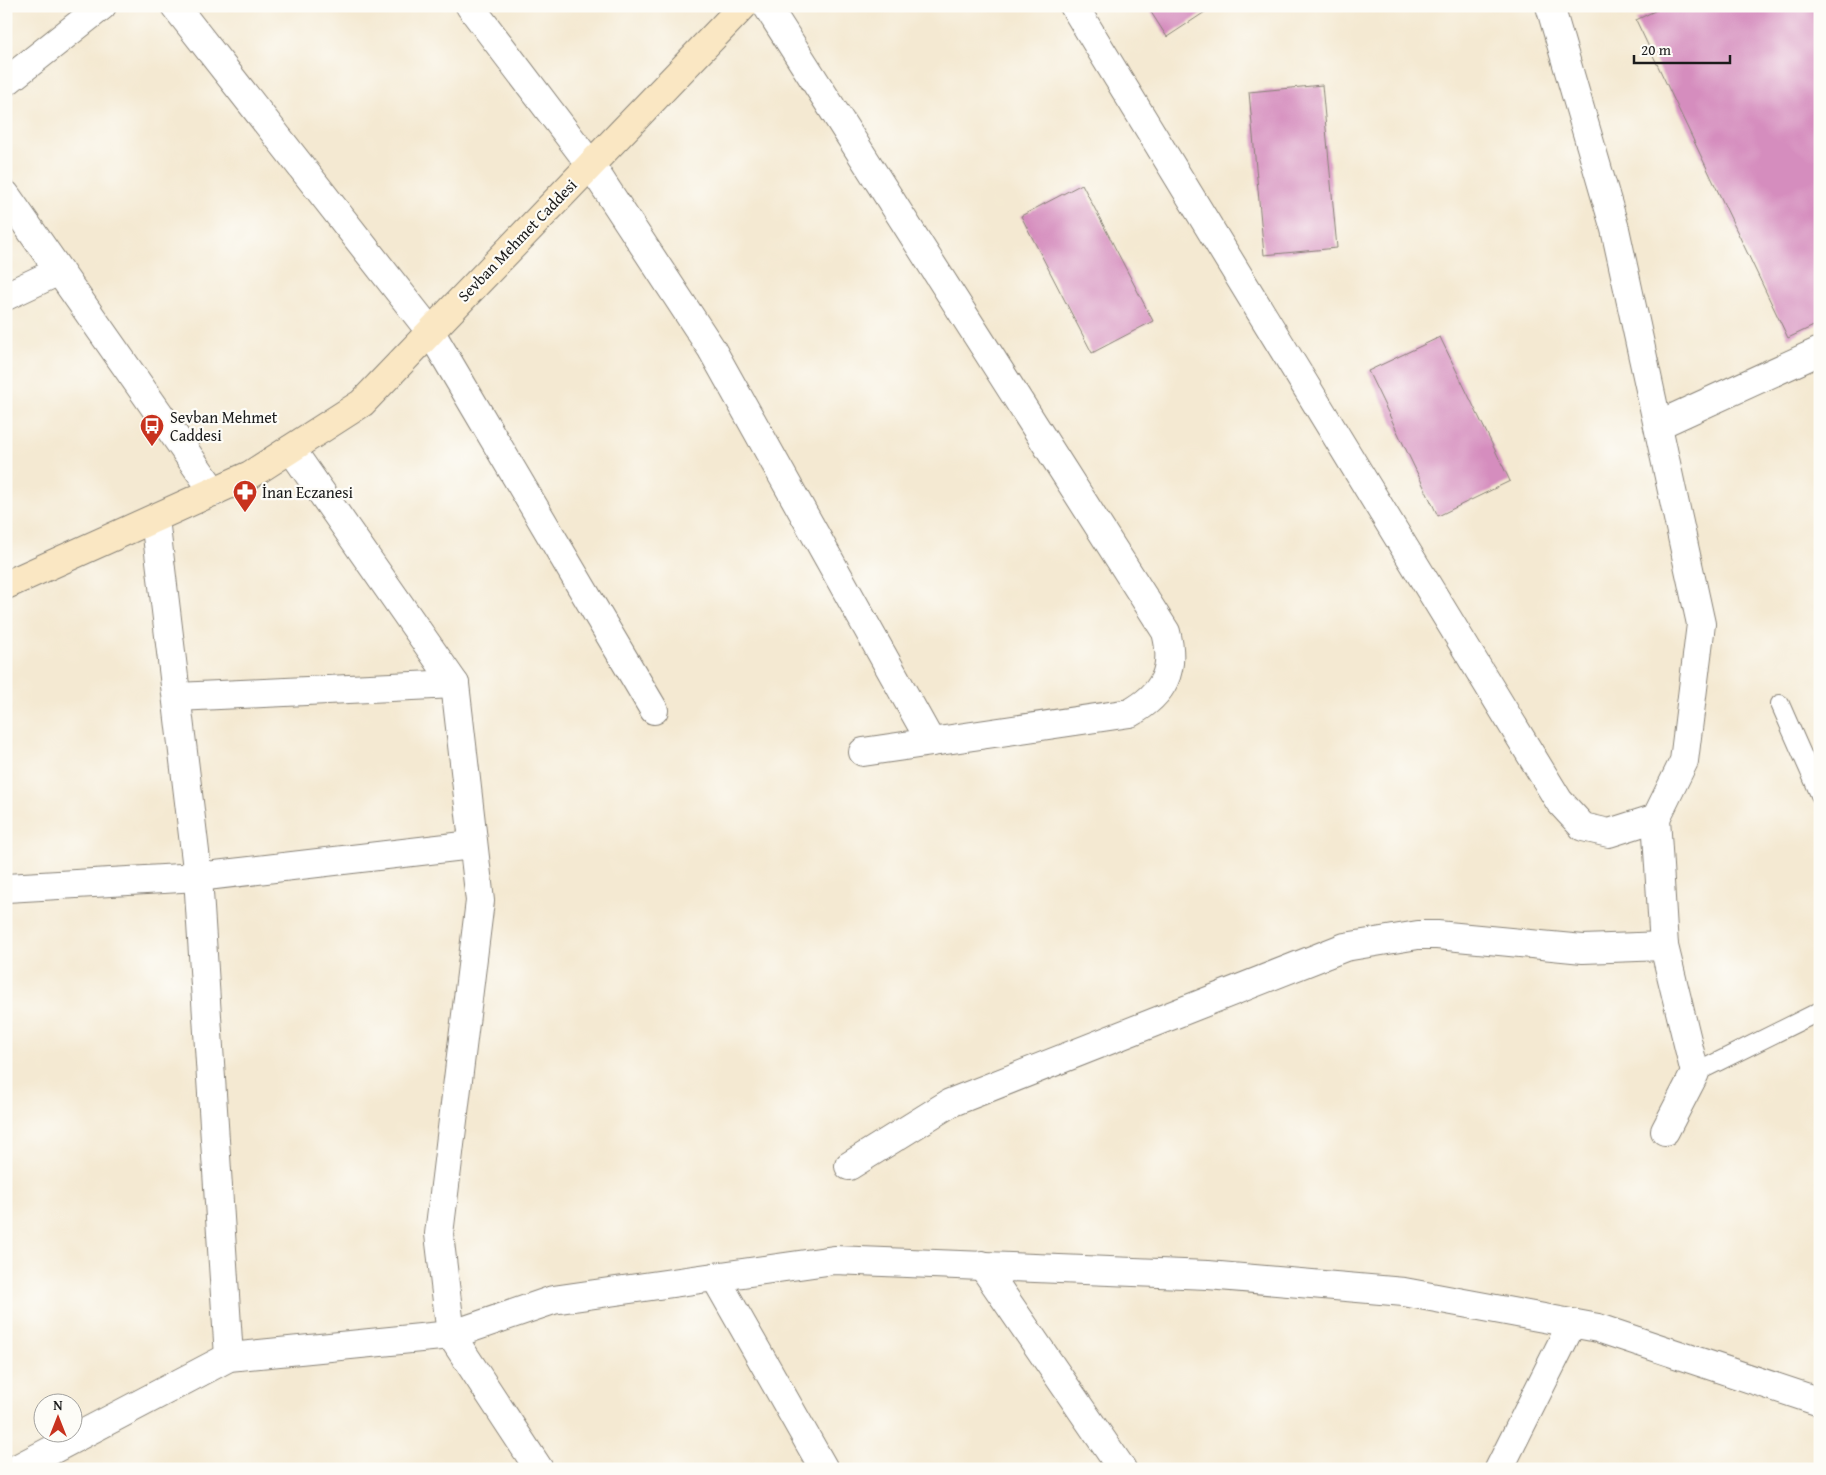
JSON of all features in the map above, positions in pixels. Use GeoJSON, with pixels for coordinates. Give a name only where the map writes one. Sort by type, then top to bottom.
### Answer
{"type":"FeatureCollection","features":[{"type":"Feature","properties":{"kind":"main road","name":"Sevban Mehmet Caddesi"},"geometry":{"type":"LineString","coordinates":[[6,585],[250,475],[362,402],[743,6]]}},
{"type":"Feature","properties":{"kind":"street"},"geometry":{"type":"LineString","coordinates":[[6,82],[102,6]]}},
{"type":"Feature","properties":{"kind":"street"},"geometry":{"type":"LineString","coordinates":[[175,6],[430,331],[654,710]]}},
{"type":"Feature","properties":{"kind":"street"},"geometry":{"type":"LineString","coordinates":[[470,6],[590,164],[712,348],[931,742]]}},
{"type":"Feature","properties":{"kind":"street"},"geometry":{"type":"LineString","coordinates":[[767,6],[1161,624],[1166,632],[1170,647],[1170,663],[1162,685],[1145,704],[1130,713],[863,752]]}},
{"type":"Feature","properties":{"kind":"street"},"geometry":{"type":"LineString","coordinates":[[1074,6],[1559,801],[1583,827],[1609,834],[1656,818]]}},
{"type":"Feature","properties":{"kind":"street"},"geometry":{"type":"LineString","coordinates":[[1550,6],[1615,228],[1701,624],[1684,761],[1656,818],[1664,946],[1695,1073],[1665,1131]]}},
{"type":"Feature","properties":{"kind":"street"},"geometry":{"type":"LineString","coordinates":[[6,195],[214,492]]}},
{"type":"Feature","properties":{"kind":"street"},"geometry":{"type":"LineString","coordinates":[[6,296],[59,271]]}},
{"type":"Feature","properties":{"kind":"street"},"geometry":{"type":"LineString","coordinates":[[1658,425],[1820,351]]}},
{"type":"Feature","properties":{"kind":"street"},"geometry":{"type":"LineString","coordinates":[[291,449],[455,684],[472,845],[480,901],[439,1234],[451,1335],[539,1469]]}},
{"type":"Feature","properties":{"kind":"street"},"geometry":{"type":"LineString","coordinates":[[155,518],[198,877],[229,1358]]}},
{"type":"Feature","properties":{"kind":"street"},"geometry":{"type":"LineString","coordinates":[[177,697],[455,684]]}},
{"type":"Feature","properties":{"kind":"street"},"geometry":{"type":"LineString","coordinates":[[6,888],[198,877],[472,845]]}},
{"type":"Feature","properties":{"kind":"street"},"geometry":{"type":"LineString","coordinates":[[849,1166],[950,1103],[1345,947],[1418,934],[1437,934],[1583,949],[1664,946]]}},
{"type":"Feature","properties":{"kind":"street"},"geometry":{"type":"LineString","coordinates":[[16,1469],[229,1358],[451,1335],[553,1300],[834,1260],[1208,1274],[1404,1292],[1598,1328],[1820,1402]]}},
{"type":"Feature","properties":{"kind":"street"},"geometry":{"type":"LineString","coordinates":[[982,1266],[1122,1469]]}},
{"type":"Feature","properties":{"kind":"street"},"geometry":{"type":"LineString","coordinates":[[715,1277],[824,1469]]}},
{"type":"Feature","properties":{"kind":"street"},"geometry":{"type":"LineString","coordinates":[[1500,1469],[1572,1324]]}},
{"type":"Feature","properties":{"kind":"lane"},"geometry":{"type":"LineString","coordinates":[[1780,704],[1820,795]]}},
{"type":"Feature","properties":{"kind":"lane"},"geometry":{"type":"LineString","coordinates":[[1695,1073],[1820,1011]]}},
{"type":"Feature","properties":{"kind":"building"},"geometry":{"type":"Polygon","coordinates":[[[1147,6],[1214,6],[1167,37],[1147,6]]]}},
{"type":"Feature","properties":{"kind":"building"},"geometry":{"type":"Polygon","coordinates":[[[1665,6],[1820,6],[1820,323],[1788,338],[1636,20],[1665,6]]]}},
{"type":"Feature","properties":{"kind":"building"},"geometry":{"type":"Polygon","coordinates":[[[1322,85],[1337,248],[1264,255],[1249,92],[1322,85]]]}},
{"type":"Feature","properties":{"kind":"building"},"geometry":{"type":"Polygon","coordinates":[[[1082,184],[1153,321],[1092,353],[1021,216],[1082,184]]]}},
{"type":"Feature","properties":{"kind":"building"},"geometry":{"type":"Polygon","coordinates":[[[1440,337],[1510,481],[1438,516],[1368,371],[1440,337]]]}},
{"type":"Feature","properties":{"kind":"place","name":"Sevban Mehmet Caddesi"},"geometry":{"type":"Point","coordinates":[152,447]}},
{"type":"Feature","properties":{"kind":"place","name":"İnan Eczanesi"},"geometry":{"type":"Point","coordinates":[245,513]}}]}
